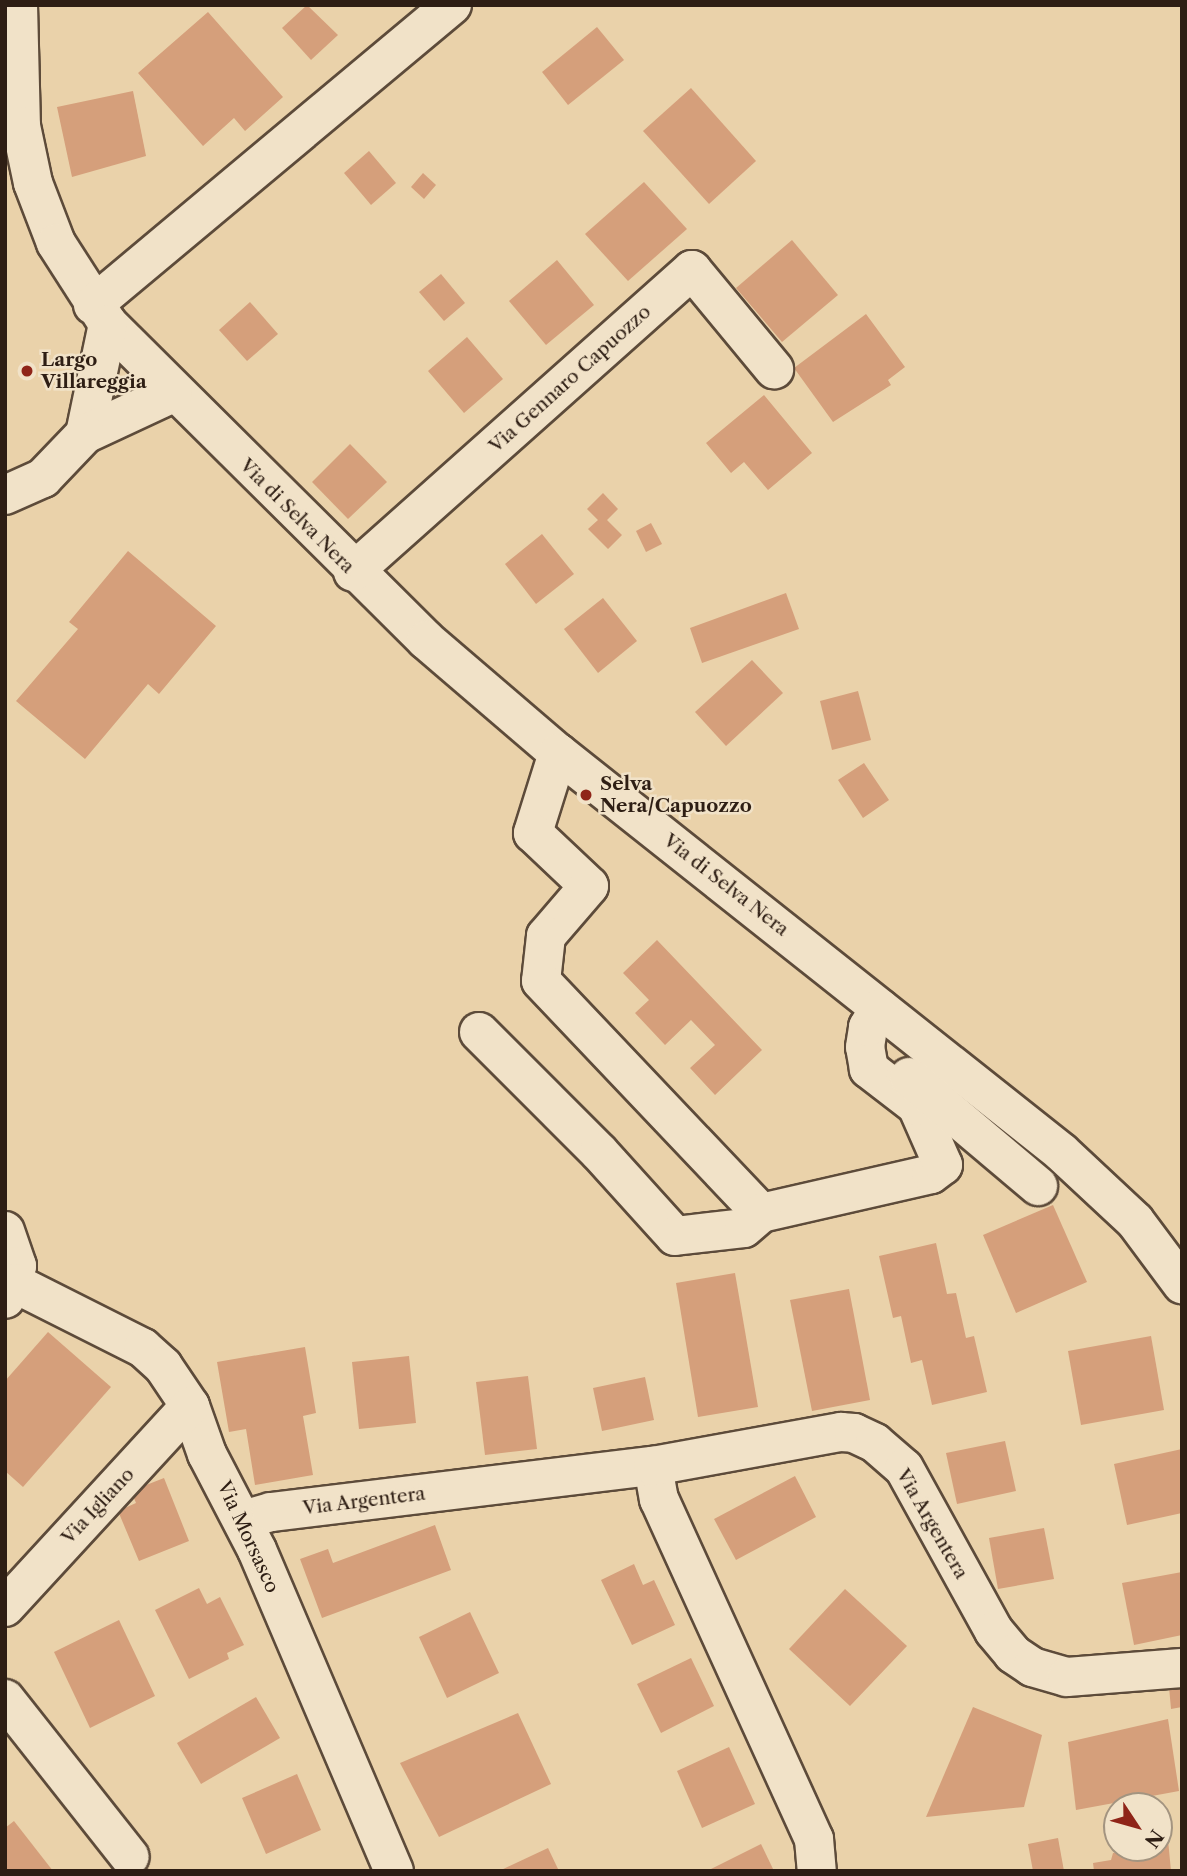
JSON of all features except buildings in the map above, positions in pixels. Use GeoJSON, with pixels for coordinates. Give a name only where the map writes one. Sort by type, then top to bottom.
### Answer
{"type":"FeatureCollection","features":[{"type":"Feature","properties":{"kind":"street","name":"Via di Selva Nera"},"geometry":{"type":"LineString","coordinates":[[18,5],[21,126],[33,183],[56,243],[101,314],[173,393],[353,572],[558,753],[894,1019],[1114,1199],[1156,1246],[1182,1283]]}},
{"type":"Feature","properties":{"kind":"street"},"geometry":{"type":"LineString","coordinates":[[85,434],[101,314],[452,5]]}},
{"type":"Feature","properties":{"kind":"street","name":"Via Gennaro Capuozzo"},"geometry":{"type":"LineString","coordinates":[[353,572],[692,270],[774,369]]}},
{"type":"Feature","properties":{"kind":"street"},"geometry":{"type":"LineString","coordinates":[[5,495],[43,478],[85,434],[173,393]]}},
{"type":"Feature","properties":{"kind":"street"},"geometry":{"type":"LineString","coordinates":[[558,753],[533,834],[589,886],[546,936],[541,981],[761,1213]]}},
{"type":"Feature","properties":{"kind":"street"},"geometry":{"type":"LineString","coordinates":[[479,1032],[675,1236],[744,1228],[761,1213],[931,1174],[943,1165],[917,1106],[869,1069],[865,1047],[868,1027],[894,1019],[889,1055],[891,1062],[1038,1186]]}},
{"type":"Feature","properties":{"kind":"street"},"geometry":{"type":"LineString","coordinates":[[5,1231],[15,1250],[10,1291]]}},
{"type":"Feature","properties":{"kind":"street","name":"Via Morsasco"},"geometry":{"type":"LineString","coordinates":[[10,1291],[143,1348],[163,1366],[190,1406],[207,1454],[243,1520],[394,1871]]}},
{"type":"Feature","properties":{"kind":"street","name":"Via Igliano"},"geometry":{"type":"LineString","coordinates":[[5,1607],[190,1406]]}},
{"type":"Feature","properties":{"kind":"street","name":"Via Argentera"},"geometry":{"type":"LineString","coordinates":[[243,1520],[271,1512],[653,1466],[841,1432],[865,1437],[904,1468],[994,1631],[1013,1654],[1032,1667],[1067,1677],[1182,1668]]}},
{"type":"Feature","properties":{"kind":"street"},"geometry":{"type":"LineString","coordinates":[[653,1466],[659,1499],[814,1839],[817,1871]]}},
{"type":"Feature","properties":{"kind":"street"},"geometry":{"type":"LineString","coordinates":[[5,1699],[130,1857]]}},
{"type":"Feature","properties":{"kind":"place","name":"Largo Villareggia"},"geometry":{"type":"Point","coordinates":[27,371]}},
{"type":"Feature","properties":{"kind":"place","name":"Selva Nera/Capuozzo"},"geometry":{"type":"Point","coordinates":[586,795]}}]}
